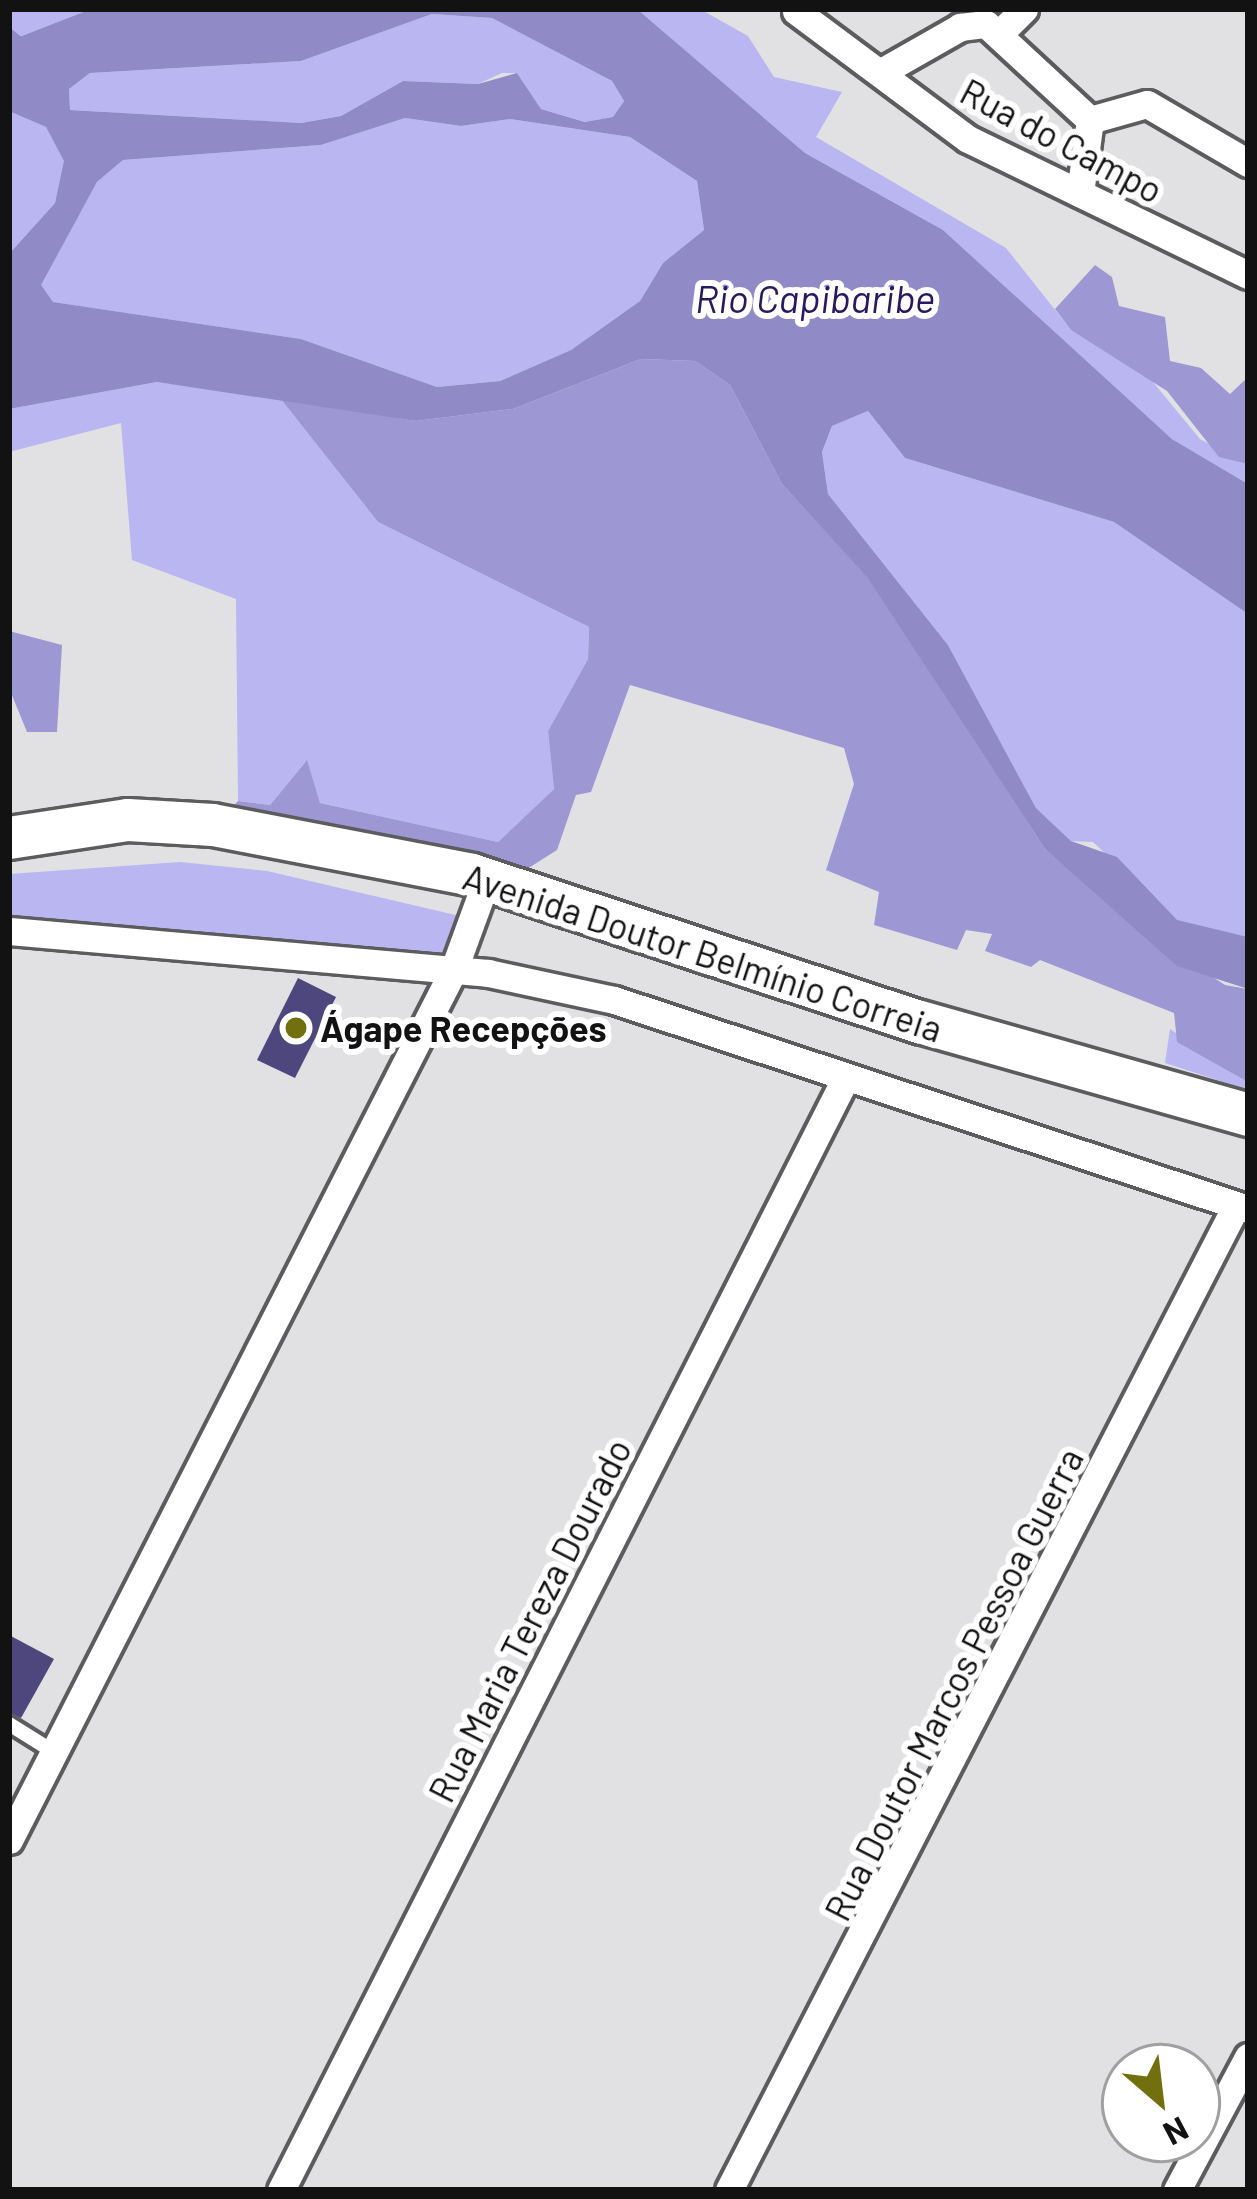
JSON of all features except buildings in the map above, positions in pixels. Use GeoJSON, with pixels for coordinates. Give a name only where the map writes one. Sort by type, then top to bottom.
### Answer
{"type":"FeatureCollection","features":[{"type":"Feature","properties":{"kind":"main road","name":"Avenida Doutor Belmínio Correia"},"geometry":{"type":"LineString","coordinates":[[9,838],[128,820],[212,825],[487,879],[920,1022],[1248,1114]]}},
{"type":"Feature","properties":{"kind":"street"},"geometry":{"type":"LineString","coordinates":[[1000,33],[1024,9]]}},
{"type":"Feature","properties":{"kind":"street","name":"Rua do Campo"},"geometry":{"type":"LineString","coordinates":[[796,11],[883,71],[968,139],[1248,274]]}},
{"type":"Feature","properties":{"kind":"street"},"geometry":{"type":"LineString","coordinates":[[883,71],[960,27],[1000,33],[1090,120]]}},
{"type":"Feature","properties":{"kind":"street"},"geometry":{"type":"LineString","coordinates":[[1090,120],[1147,104],[1248,163]]}},
{"type":"Feature","properties":{"kind":"street"},"geometry":{"type":"LineString","coordinates":[[1080,194],[1090,120]]}},
{"type":"Feature","properties":{"kind":"street"},"geometry":{"type":"LineString","coordinates":[[9,1840],[454,969],[487,879]]}},
{"type":"Feature","properties":{"kind":"street"},"geometry":{"type":"LineString","coordinates":[[9,931],[454,969],[614,1000],[843,1083],[1127,1164],[1242,1209]]}},
{"type":"Feature","properties":{"kind":"street","name":"Rua Maria Tereza Dourado"},"geometry":{"type":"LineString","coordinates":[[280,2190],[843,1083]]}},
{"type":"Feature","properties":{"kind":"street","name":"Rua Doutor Marcos Pessoa Guerra"},"geometry":{"type":"LineString","coordinates":[[729,2190],[1242,1209]]}},
{"type":"Feature","properties":{"kind":"street"},"geometry":{"type":"LineString","coordinates":[[1177,2190],[1248,2057]]}},
{"type":"Feature","properties":{"kind":"lane"},"geometry":{"type":"LineString","coordinates":[[9,1724],[54,1751]]}},
{"type":"Feature","properties":{"kind":"shaded area"},"geometry":{"type":"Polygon","coordinates":[[[9,9],[23,10],[91,9],[9,41],[9,9]]]}},
{"type":"Feature","properties":{"kind":"shaded area"},"geometry":{"type":"Polygon","coordinates":[[[637,9],[700,9],[748,36],[774,77],[842,92],[816,137],[1006,248],[1071,330],[1148,376],[1200,439],[1248,464],[1248,484],[1172,439],[943,230],[805,153],[637,9]]]}},
{"type":"Feature","properties":{"kind":"shaded area"},"geometry":{"type":"Polygon","coordinates":[[[432,14],[492,18],[612,81],[624,101],[613,117],[586,122],[541,109],[517,73],[502,73],[478,84],[403,81],[341,116],[301,123],[70,110],[69,89],[90,73],[301,61],[432,14]]]}},
{"type":"Feature","properties":{"kind":"shaded area"},"geometry":{"type":"Polygon","coordinates":[[[10,111],[46,127],[65,161],[55,203],[9,254],[10,111]]]}},
{"type":"Feature","properties":{"kind":"shaded area"},"geometry":{"type":"Polygon","coordinates":[[[405,118],[461,126],[510,119],[630,137],[697,181],[704,230],[663,263],[640,301],[571,350],[500,381],[437,387],[301,339],[52,302],[40,285],[97,182],[123,160],[321,145],[405,118]]]}},
{"type":"Feature","properties":{"kind":"shaded area"},"geometry":{"type":"Polygon","coordinates":[[[1095,265],[1112,277],[1119,306],[1165,317],[1170,361],[1201,368],[1230,394],[1248,377],[1248,464],[1219,457],[1167,391],[1071,330],[1055,309],[1095,265]]]}},
{"type":"Feature","properties":{"kind":"shaded area"},"geometry":{"type":"Polygon","coordinates":[[[641,359],[695,361],[730,385],[782,484],[867,576],[1045,849],[1131,923],[1225,985],[1248,989],[1248,1082],[1177,1042],[1174,1013],[1040,960],[1031,967],[985,951],[992,934],[966,930],[957,950],[874,925],[879,892],[826,870],[854,784],[844,748],[630,685],[591,792],[576,795],[557,850],[527,869],[228,812],[238,801],[270,805],[307,760],[320,803],[498,842],[554,789],[548,731],[588,659],[589,627],[378,522],[280,398],[416,421],[513,409],[641,359]]]}},
{"type":"Feature","properties":{"kind":"shaded area"},"geometry":{"type":"Polygon","coordinates":[[[157,382],[280,398],[378,522],[589,627],[588,659],[548,731],[554,789],[498,842],[320,803],[306,761],[270,805],[238,801],[236,599],[132,560],[121,423],[9,452],[9,409],[157,382]]]}},
{"type":"Feature","properties":{"kind":"shaded area"},"geometry":{"type":"Polygon","coordinates":[[[868,411],[905,458],[1114,522],[1248,614],[1248,937],[1177,921],[1093,842],[1071,841],[1036,808],[948,645],[828,494],[822,452],[832,426],[868,411]]]}},
{"type":"Feature","properties":{"kind":"shaded area"},"geometry":{"type":"Polygon","coordinates":[[[9,631],[62,645],[57,732],[27,732],[9,688],[9,631]]]}},
{"type":"Feature","properties":{"kind":"shaded area"},"geometry":{"type":"Polygon","coordinates":[[[180,862],[267,871],[460,916],[444,961],[9,921],[9,874],[180,862]]]}},
{"type":"Feature","properties":{"kind":"shaded area"},"geometry":{"type":"Polygon","coordinates":[[[1170,1029],[1248,1082],[1248,1090],[1165,1063],[1170,1029]]]}},
{"type":"Feature","properties":{"kind":"water","name":"Rio Capibaribe"},"geometry":{"type":"Polygon","coordinates":[[[91,9],[637,9],[805,153],[943,230],[1172,439],[1248,484],[1248,614],[1114,522],[905,458],[868,411],[832,426],[822,452],[828,494],[948,645],[1036,808],[1071,841],[1117,857],[1177,920],[1248,937],[1248,989],[1177,966],[1045,849],[867,577],[782,484],[730,385],[695,361],[641,359],[513,409],[416,421],[157,382],[9,409],[9,254],[55,203],[64,161],[46,127],[9,111],[9,41],[91,9]],[[432,14],[301,61],[90,73],[69,89],[70,110],[301,123],[341,116],[403,81],[478,84],[517,73],[541,109],[585,122],[613,117],[624,101],[612,81],[492,18],[432,14]],[[405,118],[321,145],[123,160],[97,182],[41,285],[53,302],[301,339],[437,387],[500,381],[571,350],[640,301],[663,263],[704,230],[697,181],[630,137],[510,119],[461,126],[405,118]]]}},
{"type":"Feature","properties":{"kind":"waterway"},"geometry":{"type":"LineString","coordinates":[[9,32],[25,45]]}},
{"type":"Feature","properties":{"kind":"place","name":"Ágape Recepções"},"geometry":{"type":"Point","coordinates":[296,1028]}}]}
